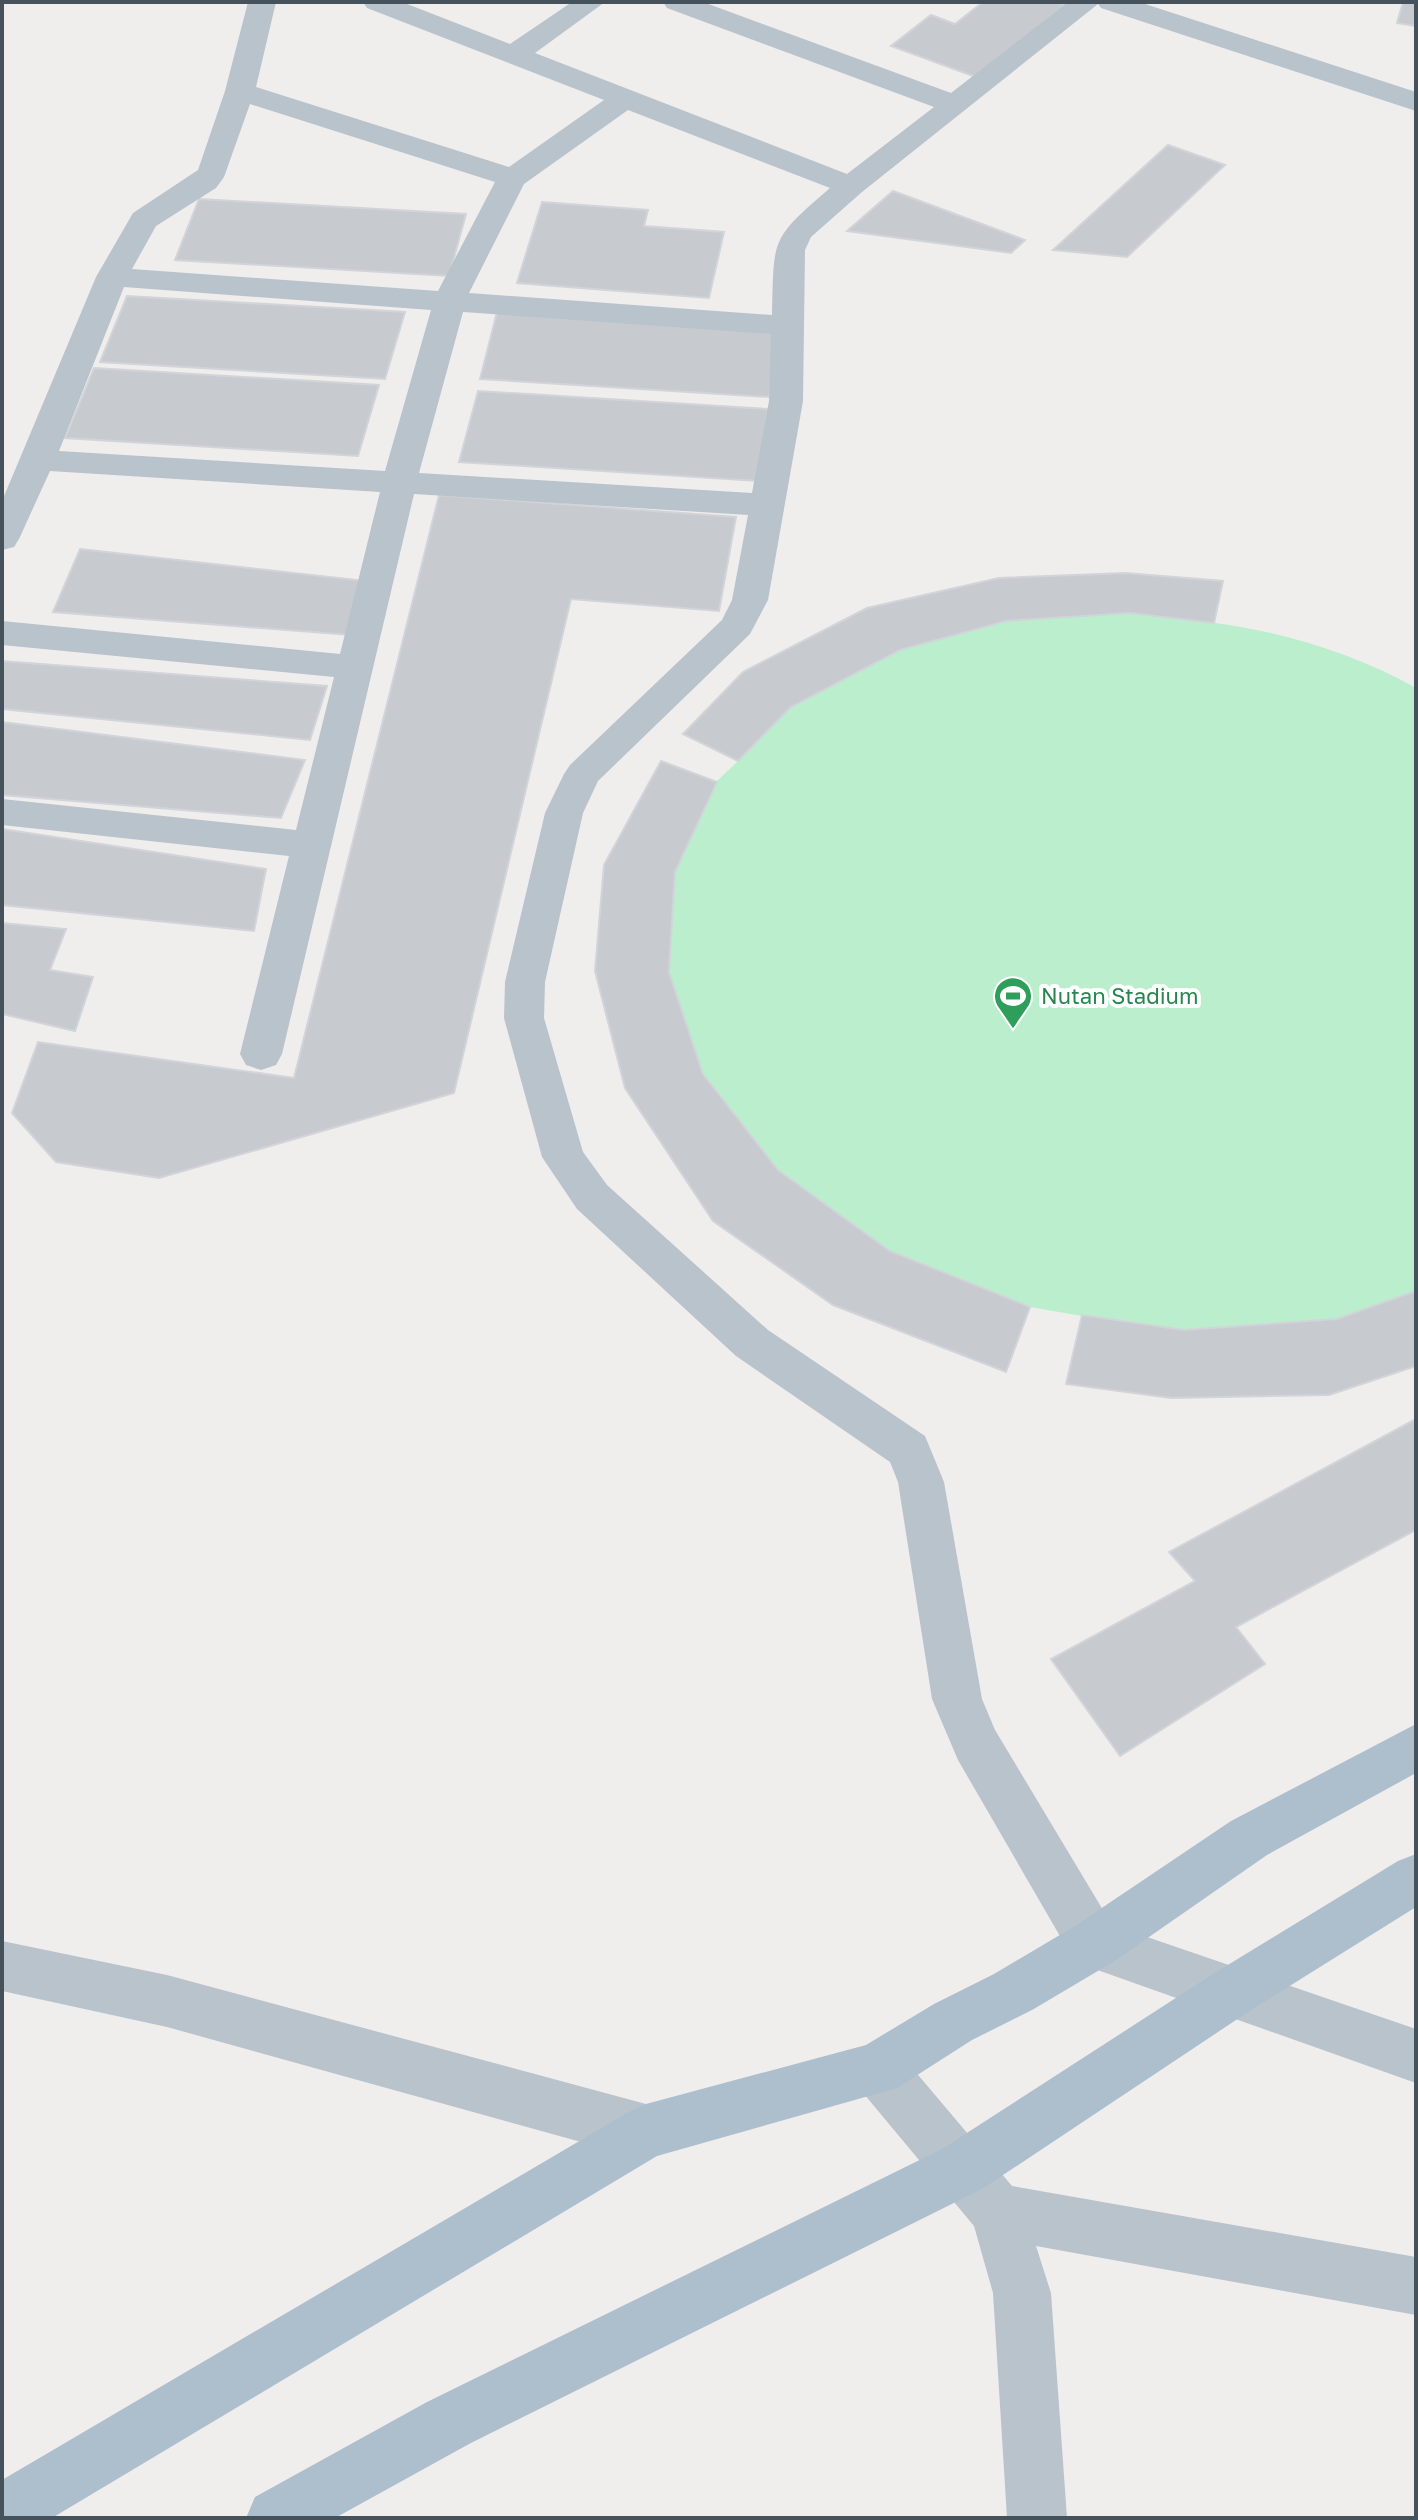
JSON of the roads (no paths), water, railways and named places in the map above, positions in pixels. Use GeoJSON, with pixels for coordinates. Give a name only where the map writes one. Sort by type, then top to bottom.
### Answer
{"type":"FeatureCollection","features":[{"type":"Feature","properties":{"kind":"main road"},"geometry":{"type":"LineString","coordinates":[[2,2514],[646,2132],[878,2069],[953,2022],[1013,1992],[1094,1944],[1249,1838],[1416,1747]]}},
{"type":"Feature","properties":{"kind":"main road"},"geometry":{"type":"LineString","coordinates":[[276,2518],[448,2423],[980,2190],[1232,1992],[1416,1878]]}},
{"type":"Feature","properties":{"kind":"street"},"geometry":{"type":"LineString","coordinates":[[2,539],[38,460],[112,277],[144,220],[205,182],[213,171],[240,91],[262,2]]}},
{"type":"Feature","properties":{"kind":"street"},"geometry":{"type":"LineString","coordinates":[[377,2],[851,186]]}},
{"type":"Feature","properties":{"kind":"street"},"geometry":{"type":"LineString","coordinates":[[513,55],[591,2]]}},
{"type":"Feature","properties":{"kind":"street"},"geometry":{"type":"LineString","coordinates":[[677,2],[954,104]]}},
{"type":"Feature","properties":{"kind":"street"},"geometry":{"type":"LineString","coordinates":[[1086,2],[851,186],[798,232],[789,250],[786,401],[750,600],[737,626],[583,774],[564,813],[525,982],[524,1018],[563,1157],[592,1197],[752,1343],[909,1450],[921,1482],[957,1699],[976,1744],[1094,1944],[1416,2056]]}},
{"type":"Feature","properties":{"kind":"street"},"geometry":{"type":"LineString","coordinates":[[1111,2],[1416,102]]}},
{"type":"Feature","properties":{"kind":"street"},"geometry":{"type":"LineString","coordinates":[[1386,64],[1416,74]]}},
{"type":"Feature","properties":{"kind":"street"},"geometry":{"type":"LineString","coordinates":[[240,91],[513,178]]}},
{"type":"Feature","properties":{"kind":"street"},"geometry":{"type":"LineString","coordinates":[[261,1054],[399,483],[450,300],[500,197],[513,178],[626,98]]}},
{"type":"Feature","properties":{"kind":"street"},"geometry":{"type":"LineString","coordinates":[[112,277],[788,326]]}},
{"type":"Feature","properties":{"kind":"street"},"geometry":{"type":"LineString","coordinates":[[38,460],[768,505]]}},
{"type":"Feature","properties":{"kind":"street"},"geometry":{"type":"LineString","coordinates":[[2,633],[354,667]]}},
{"type":"Feature","properties":{"kind":"street"},"geometry":{"type":"LineString","coordinates":[[2,812],[311,845]]}},
{"type":"Feature","properties":{"kind":"street"},"geometry":{"type":"LineString","coordinates":[[2,1966],[167,2001],[646,2132]]}},
{"type":"Feature","properties":{"kind":"street"},"geometry":{"type":"LineString","coordinates":[[878,2069],[980,2190],[1022,2293],[1043,2516]]}},
{"type":"Feature","properties":{"kind":"street"},"geometry":{"type":"LineString","coordinates":[[980,2190],[1416,2286]]}},
{"type":"Feature","properties":{"kind":"place","name":"Nutan Stadium"},"geometry":{"type":"Point","coordinates":[1013,1030]}}]}
